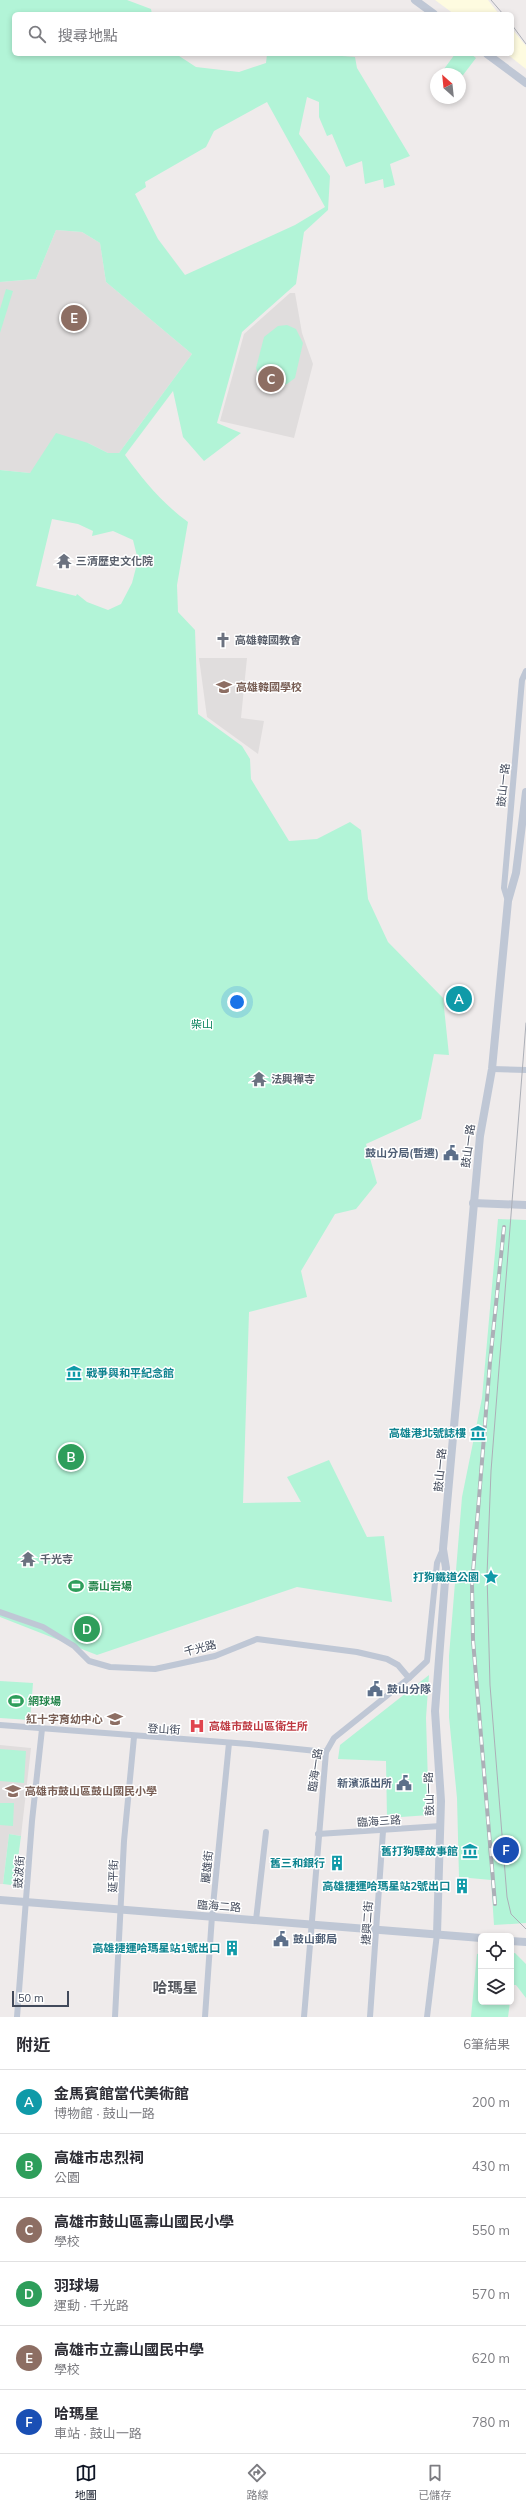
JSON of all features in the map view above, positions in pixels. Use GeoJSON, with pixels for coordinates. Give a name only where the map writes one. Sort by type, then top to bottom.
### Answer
{"type":"FeatureCollection","features":[{"type":"Feature","properties":{"kind":"street"},"geometry":{"type":"LineString","coordinates":[[415,0],[431,12]]}},
{"type":"Feature","properties":{"kind":"street"},"geometry":{"type":"LineString","coordinates":[[490,56],[526,84]]}},
{"type":"Feature","properties":{"kind":"street","name":"鼓山一路"},"geometry":{"type":"LineString","coordinates":[[508,901],[504,888],[522,680],[526,671]]}},
{"type":"Feature","properties":{"kind":"street","name":"鼓山一路"},"geometry":{"type":"LineString","coordinates":[[427,2017],[437,1934],[441,1826],[436,1711],[446,1568],[443,1549],[480,1136],[492,1069],[508,901],[516,872],[526,792]]}},
{"type":"Feature","properties":{"kind":"street"},"geometry":{"type":"LineString","coordinates":[[492,1069],[526,1070]]}},
{"type":"Feature","properties":{"kind":"street"},"geometry":{"type":"LineString","coordinates":[[473,1203],[526,1205]]}},
{"type":"Feature","properties":{"kind":"street","name":"臨海一路"},"geometry":{"type":"LineString","coordinates":[[304,2017],[326,1752],[334,1738],[409,1678],[427,1661],[437,1564],[443,1549]]}},
{"type":"Feature","properties":{"kind":"street","name":"千光路"},"geometry":{"type":"LineString","coordinates":[[0,1612],[43,1627],[74,1646],[89,1661],[110,1667],[155,1669],[215,1656],[257,1639],[357,1652],[387,1659],[398,1665],[409,1678]]}},
{"type":"Feature","properties":{"kind":"street","name":"登山街"},"geometry":{"type":"LineString","coordinates":[[0,1725],[326,1752]]}},
{"type":"Feature","properties":{"kind":"street","name":"鼓波街"},"geometry":{"type":"LineString","coordinates":[[17,2017],[42,1729]]}},
{"type":"Feature","properties":{"kind":"street","name":"延平街"},"geometry":{"type":"LineString","coordinates":[[115,2017],[122,1910],[124,1841],[134,1736]]}},
{"type":"Feature","properties":{"kind":"street","name":"麗雄街"},"geometry":{"type":"LineString","coordinates":[[205,2017],[212,1916],[229,1743]]}},
{"type":"Feature","properties":{"kind":"street","name":"臨海三路"},"geometry":{"type":"LineString","coordinates":[[318,1834],[383,1831],[441,1826]]}},
{"type":"Feature","properties":{"kind":"street","name":"捷興二街"},"geometry":{"type":"LineString","coordinates":[[370,2017],[383,1831]]}},
{"type":"Feature","properties":{"kind":"street"},"geometry":{"type":"LineString","coordinates":[[256,1920],[266,1832]]}},
{"type":"Feature","properties":{"kind":"street","name":"臨海二路"},"geometry":{"type":"LineString","coordinates":[[0,1900],[478,1938]]}},
{"type":"Feature","properties":{"kind":"street"},"geometry":{"type":"LineString","coordinates":[[514,1941],[526,1942]]}},
{"type":"Feature","properties":{"kind":"shaded area"},"geometry":{"type":"Polygon","coordinates":[[[435,0],[488,0],[497,12],[451,12],[435,0]]]}},
{"type":"Feature","properties":{"kind":"shaded area"},"geometry":{"type":"Polygon","coordinates":[[[514,31],[526,46],[526,69],[510,56],[514,56],[514,31]]]}},
{"type":"Feature","properties":{"kind":"shaded area"},"geometry":{"type":"Polygon","coordinates":[[[56,230],[82,232],[100,243],[106,282],[192,354],[119,453],[108,453],[88,443],[30,473],[0,470],[0,282],[36,279],[56,230]]]}},
{"type":"Feature","properties":{"kind":"shaded area"},"geometry":{"type":"Polygon","coordinates":[[[290,293],[295,293],[302,333],[313,364],[294,438],[220,421],[244,334],[290,293]]]}},
{"type":"Feature","properties":{"kind":"shaded area","name":"高雄韓國學校"},"geometry":{"type":"Polygon","coordinates":[[[199,658],[247,658],[241,718],[264,721],[258,754],[207,717],[199,658]]]}},
{"type":"Feature","properties":{"kind":"shaded area","name":"高雄市鼓山區鼓山國民小學"},"geometry":{"type":"Polygon","coordinates":[[[0,1745],[31,1748],[21,1836],[9,1834],[3,1884],[0,1884],[0,1745]]]}},
{"type":"Feature","properties":{"kind":"green space","name":"柴山"},"geometry":{"type":"Polygon","coordinates":[[[0,0],[127,0],[151,9],[152,12],[12,12],[12,56],[179,56],[196,67],[239,72],[266,63],[267,56],[355,57],[357,68],[410,156],[390,164],[395,185],[384,188],[383,179],[365,184],[362,161],[346,167],[332,134],[327,136],[319,117],[319,102],[307,97],[299,134],[330,176],[328,210],[304,232],[296,284],[242,332],[217,423],[241,433],[204,461],[183,437],[173,391],[125,455],[154,491],[188,522],[177,585],[178,612],[195,630],[198,714],[242,746],[250,759],[251,779],[289,841],[317,839],[350,822],[361,830],[368,899],[388,942],[443,998],[449,1055],[434,1054],[421,1119],[366,1144],[377,1183],[356,1209],[335,1214],[301,1271],[307,1297],[249,1312],[243,1503],[301,1502],[287,1477],[329,1460],[367,1537],[384,1536],[392,1602],[297,1587],[97,1655],[0,1617],[0,470],[30,473],[56,433],[88,443],[108,453],[119,453],[192,354],[106,282],[100,243],[82,232],[56,230],[36,279],[0,282],[0,0]],[[267,102],[214,131],[206,147],[145,182],[146,187],[135,194],[158,239],[185,275],[295,225],[325,207],[267,102]],[[52,519],[36,586],[76,596],[77,594],[87,602],[108,610],[121,604],[132,583],[138,560],[133,540],[113,531],[92,536],[93,531],[78,524],[52,519]]]}},
{"type":"Feature","properties":{"kind":"green space"},"geometry":{"type":"Polygon","coordinates":[[[454,56],[474,56],[476,58],[466,71],[466,68],[445,68],[454,56]]]}},
{"type":"Feature","properties":{"kind":"green space"},"geometry":{"type":"Polygon","coordinates":[[[6,289],[13,291],[0,333],[0,309],[6,289]]]}},
{"type":"Feature","properties":{"kind":"green space"},"geometry":{"type":"Polygon","coordinates":[[[287,325],[296,329],[303,343],[295,378],[287,384],[273,387],[259,377],[256,368],[264,337],[278,326],[287,325]]]}},
{"type":"Feature","properties":{"kind":"green space","name":"打狗鐵道公園"},"geometry":{"type":"Polygon","coordinates":[[[498,1219],[526,1220],[526,1923],[494,1925],[491,1880],[459,1877],[457,1798],[449,1717],[449,1656],[462,1497],[482,1398],[498,1219]]]}},
{"type":"Feature","properties":{"kind":"green space"},"geometry":{"type":"Polygon","coordinates":[[[429,1675],[426,1718],[429,1815],[387,1818],[386,1761],[338,1759],[340,1745],[429,1675]]]}},
{"type":"Feature","properties":{"kind":"green space","name":"網球場"},"geometry":{"type":"Polygon","coordinates":[[[0,1681],[33,1683],[30,1720],[0,1718],[0,1681]]]}},
{"type":"Feature","properties":{"kind":"green space"},"geometry":{"type":"Polygon","coordinates":[[[0,1749],[26,1751],[24,1783],[0,1781],[0,1749]]]}},
{"type":"Feature","properties":{"kind":"green space"},"geometry":{"type":"Polygon","coordinates":[[[0,1803],[14,1803],[13,1826],[0,1825],[0,1803]]]}},
{"type":"Feature","properties":{"kind":"green space"},"geometry":{"type":"Polygon","coordinates":[[[9,1834],[21,1836],[15,1881],[11,1885],[3,1884],[9,1834]]]}},
{"type":"Feature","properties":{"kind":"green space"},"geometry":{"type":"Polygon","coordinates":[[[514,1953],[526,1964],[526,1998],[516,1985],[514,1985],[514,1953]]]}},
{"type":"Feature","properties":{"kind":"green space"},"geometry":{"type":"Polygon","coordinates":[[[477,1954],[478,2005],[510,2005],[508,2017],[471,2017],[477,1954]]]}},
{"type":"Feature","properties":{"kind":"tram line"},"geometry":{"type":"LineString","coordinates":[[491,0],[501,12]]}},
{"type":"Feature","properties":{"kind":"tram line"},"geometry":{"type":"LineString","coordinates":[[514,28],[526,44]]}},
{"type":"Feature","properties":{"kind":"tram line"},"geometry":{"type":"LineString","coordinates":[[526,1023],[491,1471],[487,1575],[490,1685],[507,1897],[511,1914],[526,1929]]}},
{"type":"Feature","properties":{"kind":"railway"},"geometry":{"type":"LineString","coordinates":[[495,1904],[473,1640],[472,1585],[490,1362],[504,1227]]}},
{"type":"Feature","properties":{"kind":"place","name":"高雄市立壽山國民中學"},"geometry":{"type":"Point","coordinates":[74,318]}},
{"type":"Feature","properties":{"kind":"place","name":"高雄市鼓山區壽山國民小學"},"geometry":{"type":"Point","coordinates":[271,379]}},
{"type":"Feature","properties":{"kind":"place","name":"三清歷史文化院"},"geometry":{"type":"Point","coordinates":[64,561]}},
{"type":"Feature","properties":{"kind":"place","name":"高雄韓國教會"},"geometry":{"type":"Point","coordinates":[223,640]}},
{"type":"Feature","properties":{"kind":"place","name":"高雄韓國學校"},"geometry":{"type":"Point","coordinates":[224,687]}},
{"type":"Feature","properties":{"kind":"place","name":"金馬賓館當代美術館"},"geometry":{"type":"Point","coordinates":[459,999]}},
{"type":"Feature","properties":{"kind":"place","name":"法興禪寺"},"geometry":{"type":"Point","coordinates":[259,1079]}},
{"type":"Feature","properties":{"kind":"place","name":"鼓山分局(暫遷)"},"geometry":{"type":"Point","coordinates":[451,1153]}},
{"type":"Feature","properties":{"kind":"place","name":"戰爭與和平紀念館"},"geometry":{"type":"Point","coordinates":[74,1373]}},
{"type":"Feature","properties":{"kind":"place","name":"高雄港北號誌樓"},"geometry":{"type":"Point","coordinates":[478,1433]}},
{"type":"Feature","properties":{"kind":"place","name":"高雄市忠烈祠"},"geometry":{"type":"Point","coordinates":[71,1457]}},
{"type":"Feature","properties":{"kind":"place","name":"千光寺"},"geometry":{"type":"Point","coordinates":[28,1559]}},
{"type":"Feature","properties":{"kind":"place","name":"打狗鐵道公園"},"geometry":{"type":"Point","coordinates":[491,1577]}},
{"type":"Feature","properties":{"kind":"place","name":"壽山岩場"},"geometry":{"type":"Point","coordinates":[76,1586]}},
{"type":"Feature","properties":{"kind":"place","name":"羽球場"},"geometry":{"type":"Point","coordinates":[87,1629]}},
{"type":"Feature","properties":{"kind":"place","name":"鼓山分隊"},"geometry":{"type":"Point","coordinates":[375,1689]}},
{"type":"Feature","properties":{"kind":"place","name":"網球場"},"geometry":{"type":"Point","coordinates":[16,1701]}},
{"type":"Feature","properties":{"kind":"place","name":"紅十字育幼中心"},"geometry":{"type":"Point","coordinates":[115,1719]}},
{"type":"Feature","properties":{"kind":"place","name":"高雄市鼓山區衛生所"},"geometry":{"type":"Point","coordinates":[197,1726]}},
{"type":"Feature","properties":{"kind":"place","name":"新濱派出所"},"geometry":{"type":"Point","coordinates":[404,1783]}},
{"type":"Feature","properties":{"kind":"place","name":"高雄市鼓山區鼓山國民小學"},"geometry":{"type":"Point","coordinates":[13,1791]}},
{"type":"Feature","properties":{"kind":"place","name":"哈瑪星"},"geometry":{"type":"Point","coordinates":[506,1850]}},
{"type":"Feature","properties":{"kind":"place","name":"舊打狗驛故事館"},"geometry":{"type":"Point","coordinates":[470,1851]}},
{"type":"Feature","properties":{"kind":"place","name":"舊三和銀行"},"geometry":{"type":"Point","coordinates":[337,1863]}},
{"type":"Feature","properties":{"kind":"place","name":"高雄捷運哈瑪星站2號出口"},"geometry":{"type":"Point","coordinates":[462,1886]}},
{"type":"Feature","properties":{"kind":"place","name":"鼓山郵局"},"geometry":{"type":"Point","coordinates":[281,1939]}},
{"type":"Feature","properties":{"kind":"place","name":"高雄捷運哈瑪星站1號出口"},"geometry":{"type":"Point","coordinates":[232,1948]}},
{"type":"Feature","properties":{"kind":"district","name":"哈瑪星"},"geometry":{"type":"Point","coordinates":[175,1987]}}]}
